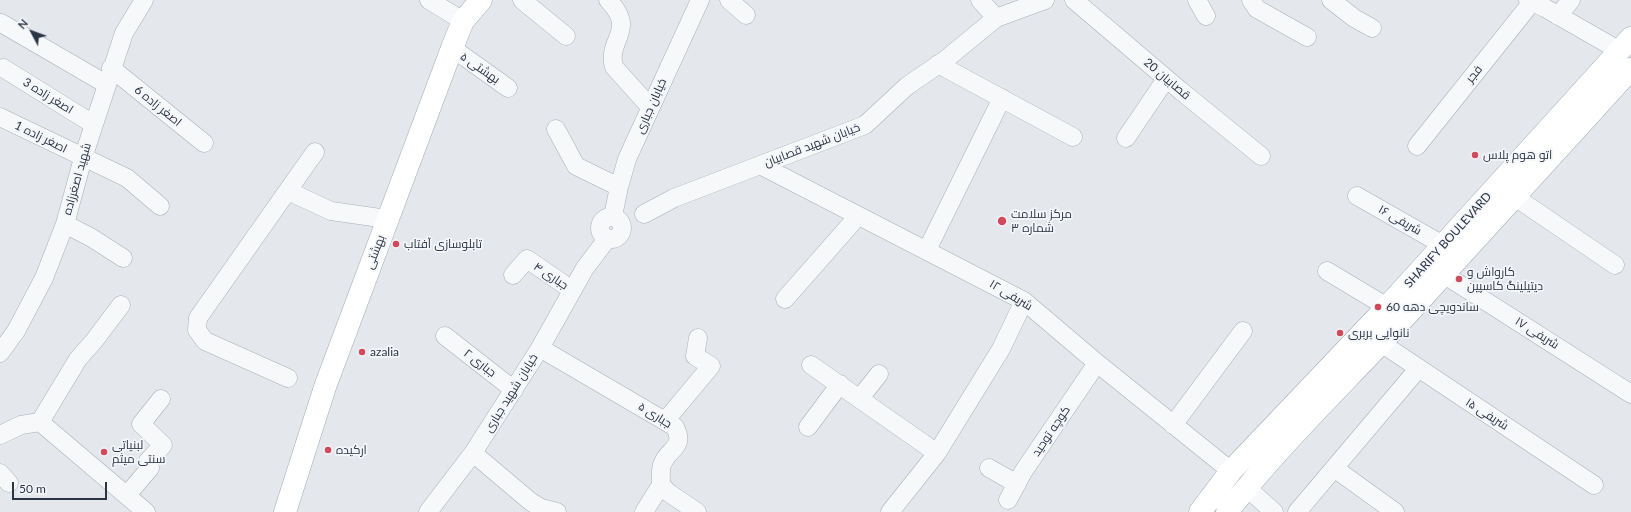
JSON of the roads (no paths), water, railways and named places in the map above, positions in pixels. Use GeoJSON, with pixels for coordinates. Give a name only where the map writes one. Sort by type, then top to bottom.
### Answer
{"type":"FeatureCollection","features":[{"type":"Feature","properties":{"kind":"main road","name":"بهشتی"},"geometry":{"type":"LineString","coordinates":[[285,512],[325,387],[452,48],[463,21],[481,0]]}},
{"type":"Feature","properties":{"kind":"main road","name":"SHARIFY BOULEVARD"},"geometry":{"type":"LineString","coordinates":[[1227,512],[1246,487],[1310,417],[1381,343],[1515,197],[1628,54]]}},
{"type":"Feature","properties":{"kind":"main road","name":"SHARIFY BOULEVARD"},"geometry":{"type":"LineString","coordinates":[[1200,512],[1231,471],[1387,307],[1443,245],[1628,54]]}},
{"type":"Feature","properties":{"kind":"street","name":"شهید اصغرزاده"},"geometry":{"type":"LineString","coordinates":[[0,353],[16,331],[44,278],[65,224],[108,76],[124,32],[144,0]]}},
{"type":"Feature","properties":{"kind":"street"},"geometry":{"type":"LineString","coordinates":[[429,0],[463,21]]}},
{"type":"Feature","properties":{"kind":"street"},"geometry":{"type":"LineString","coordinates":[[522,0],[566,36]]}},
{"type":"Feature","properties":{"kind":"street"},"geometry":{"type":"LineString","coordinates":[[608,0],[621,17],[622,25],[614,52],[614,67],[650,107]]}},
{"type":"Feature","properties":{"kind":"street","name":"خیابان جباری"},"geometry":{"type":"LineString","coordinates":[[585,268],[612,227],[619,187],[627,159],[700,0]]}},
{"type":"Feature","properties":{"kind":"street"},"geometry":{"type":"LineString","coordinates":[[729,0],[746,15]]}},
{"type":"Feature","properties":{"kind":"street"},"geometry":{"type":"LineString","coordinates":[[980,0],[996,18]]}},
{"type":"Feature","properties":{"kind":"street","name":"خیابان شهید قصابیان"},"geometry":{"type":"LineString","coordinates":[[612,227],[644,214],[674,198],[865,125],[907,86],[938,64],[996,18],[1045,0]]}},
{"type":"Feature","properties":{"kind":"street","name":"قصابیان 20"},"geometry":{"type":"LineString","coordinates":[[1074,0],[1166,79],[1261,156]]}},
{"type":"Feature","properties":{"kind":"street"},"geometry":{"type":"LineString","coordinates":[[1197,0],[1206,16]]}},
{"type":"Feature","properties":{"kind":"street"},"geometry":{"type":"LineString","coordinates":[[1251,0],[1258,9],[1308,37]]}},
{"type":"Feature","properties":{"kind":"street"},"geometry":{"type":"LineString","coordinates":[[1331,0],[1354,18],[1372,28]]}},
{"type":"Feature","properties":{"kind":"street"},"geometry":{"type":"LineString","coordinates":[[1558,16],[1571,0]]}},
{"type":"Feature","properties":{"kind":"street"},"geometry":{"type":"LineString","coordinates":[[1530,1],[1628,54]]}},
{"type":"Feature","properties":{"kind":"street","name":"فجر"},"geometry":{"type":"LineString","coordinates":[[1417,146],[1530,1]]}},
{"type":"Feature","properties":{"kind":"street","name":"اصغر زاده 6"},"geometry":{"type":"LineString","coordinates":[[1,23],[108,76],[204,143]]}},
{"type":"Feature","properties":{"kind":"street","name":"بهشتی ۵"},"geometry":{"type":"LineString","coordinates":[[452,48],[508,88]]}},
{"type":"Feature","properties":{"kind":"street"},"geometry":{"type":"LineString","coordinates":[[938,64],[1073,137]]}},
{"type":"Feature","properties":{"kind":"street","name":"اصغر زاده 3"},"geometry":{"type":"LineString","coordinates":[[3,68],[93,124]]}},
{"type":"Feature","properties":{"kind":"street"},"geometry":{"type":"LineString","coordinates":[[1126,138],[1166,79]]}},
{"type":"Feature","properties":{"kind":"street"},"geometry":{"type":"LineString","coordinates":[[927,250],[1002,98]]}},
{"type":"Feature","properties":{"kind":"street","name":"اصغر زاده 1"},"geometry":{"type":"LineString","coordinates":[[0,117],[127,178],[160,206]]}},
{"type":"Feature","properties":{"kind":"street"},"geometry":{"type":"LineString","coordinates":[[556,129],[576,166],[619,187]]}},
{"type":"Feature","properties":{"kind":"street"},"geometry":{"type":"LineString","coordinates":[[288,378],[205,341],[197,330],[198,318],[315,152]]}},
{"type":"Feature","properties":{"kind":"street","name":"شریفی ۱۲"},"geometry":{"type":"LineString","coordinates":[[760,165],[1024,301],[1097,363],[1231,471]]}},
{"type":"Feature","properties":{"kind":"street"},"geometry":{"type":"LineString","coordinates":[[288,191],[331,211],[387,219]]}},
{"type":"Feature","properties":{"kind":"street","name":"شریفی ۱۶"},"geometry":{"type":"LineString","coordinates":[[1356,196],[1443,245]]}},
{"type":"Feature","properties":{"kind":"street"},"geometry":{"type":"LineString","coordinates":[[1515,197],[1615,265]]}},
{"type":"Feature","properties":{"kind":"street"},"geometry":{"type":"LineString","coordinates":[[785,299],[858,216]]}},
{"type":"Feature","properties":{"kind":"street"},"geometry":{"type":"LineString","coordinates":[[65,224],[92,238],[123,258]]}},
{"type":"Feature","properties":{"kind":"street","name":"جباری ۴"},"geometry":{"type":"LineString","coordinates":[[513,274],[526,259],[572,290]]}},
{"type":"Feature","properties":{"kind":"street","name":"خیابان شهید جباری"},"geometry":{"type":"LineString","coordinates":[[431,511],[473,453],[514,390],[540,348],[585,268]]}},
{"type":"Feature","properties":{"kind":"street"},"geometry":{"type":"LineString","coordinates":[[1327,272],[1387,307]]}},
{"type":"Feature","properties":{"kind":"street","name":"شریفی ۱۷"},"geometry":{"type":"LineString","coordinates":[[1443,274],[1631,394]]}},
{"type":"Feature","properties":{"kind":"street"},"geometry":{"type":"LineString","coordinates":[[890,512],[937,453],[1001,349],[1024,301]]}},
{"type":"Feature","properties":{"kind":"street"},"geometry":{"type":"LineString","coordinates":[[40,422],[78,359],[94,341],[121,305]]}},
{"type":"Feature","properties":{"kind":"street"},"geometry":{"type":"LineString","coordinates":[[1173,424],[1243,331]]}},
{"type":"Feature","properties":{"kind":"street","name":"جباری ۲"},"geometry":{"type":"LineString","coordinates":[[445,336],[514,390]]}},
{"type":"Feature","properties":{"kind":"street"},"geometry":{"type":"LineString","coordinates":[[666,420],[711,366],[695,356],[698,338]]}},
{"type":"Feature","properties":{"kind":"street","name":"شریفی ۱۵"},"geometry":{"type":"LineString","coordinates":[[1381,343],[1594,485]]}},
{"type":"Feature","properties":{"kind":"street","name":"جباری ۵"},"geometry":{"type":"LineString","coordinates":[[540,348],[666,420],[675,427],[679,435],[679,442],[662,464],[661,485]]}},
{"type":"Feature","properties":{"kind":"street","name":"کوچه توحید"},"geometry":{"type":"LineString","coordinates":[[1008,500],[1022,472],[1097,363]]}},
{"type":"Feature","properties":{"kind":"street"},"geometry":{"type":"LineString","coordinates":[[811,365],[937,453]]}},
{"type":"Feature","properties":{"kind":"street"},"geometry":{"type":"LineString","coordinates":[[1297,512],[1418,369]]}},
{"type":"Feature","properties":{"kind":"street"},"geometry":{"type":"LineString","coordinates":[[860,398],[879,374]]}},
{"type":"Feature","properties":{"kind":"street"},"geometry":{"type":"LineString","coordinates":[[808,427],[840,384]]}},
{"type":"Feature","properties":{"kind":"street"},"geometry":{"type":"LineString","coordinates":[[128,495],[150,468],[148,461],[163,445],[141,424],[161,399]]}},
{"type":"Feature","properties":{"kind":"street"},"geometry":{"type":"LineString","coordinates":[[0,435],[21,425],[40,422],[128,495],[146,512]]}},
{"type":"Feature","properties":{"kind":"street"},"geometry":{"type":"LineString","coordinates":[[473,453],[531,502],[541,508],[557,512]]}},
{"type":"Feature","properties":{"kind":"street"},"geometry":{"type":"LineString","coordinates":[[990,468],[1017,484]]}},
{"type":"Feature","properties":{"kind":"street"},"geometry":{"type":"LineString","coordinates":[[1334,468],[1395,512]]}},
{"type":"Feature","properties":{"kind":"street"},"geometry":{"type":"LineString","coordinates":[[644,512],[661,485],[669,493],[697,512]]}},
{"type":"Feature","properties":{"kind":"street"},"geometry":{"type":"LineString","coordinates":[[1246,487],[1274,512]]}},
{"type":"Feature","properties":{"kind":"place","name":"اتو هوم پلاس"},"geometry":{"type":"Point","coordinates":[1475,155]}},
{"type":"Feature","properties":{"kind":"place","name":"مرکز سلامت شماره ۳"},"geometry":{"type":"Point","coordinates":[1002,221]}},
{"type":"Feature","properties":{"kind":"place","name":"تابلوسازی آفتاب"},"geometry":{"type":"Point","coordinates":[396,244]}},
{"type":"Feature","properties":{"kind":"place","name":"کارواش و دیتیلینگ کاسپین"},"geometry":{"type":"Point","coordinates":[1459,279]}},
{"type":"Feature","properties":{"kind":"place","name":"ساندویچی دهه 60"},"geometry":{"type":"Point","coordinates":[1378,307]}},
{"type":"Feature","properties":{"kind":"place","name":"نانوایی بربری"},"geometry":{"type":"Point","coordinates":[1340,333]}},
{"type":"Feature","properties":{"kind":"place","name":"azalia"},"geometry":{"type":"Point","coordinates":[362,352]}},
{"type":"Feature","properties":{"kind":"place","name":"ارکیده"},"geometry":{"type":"Point","coordinates":[328,450]}},
{"type":"Feature","properties":{"kind":"place","name":"لبنیاتی سنتی میثم"},"geometry":{"type":"Point","coordinates":[104,452]}}]}
